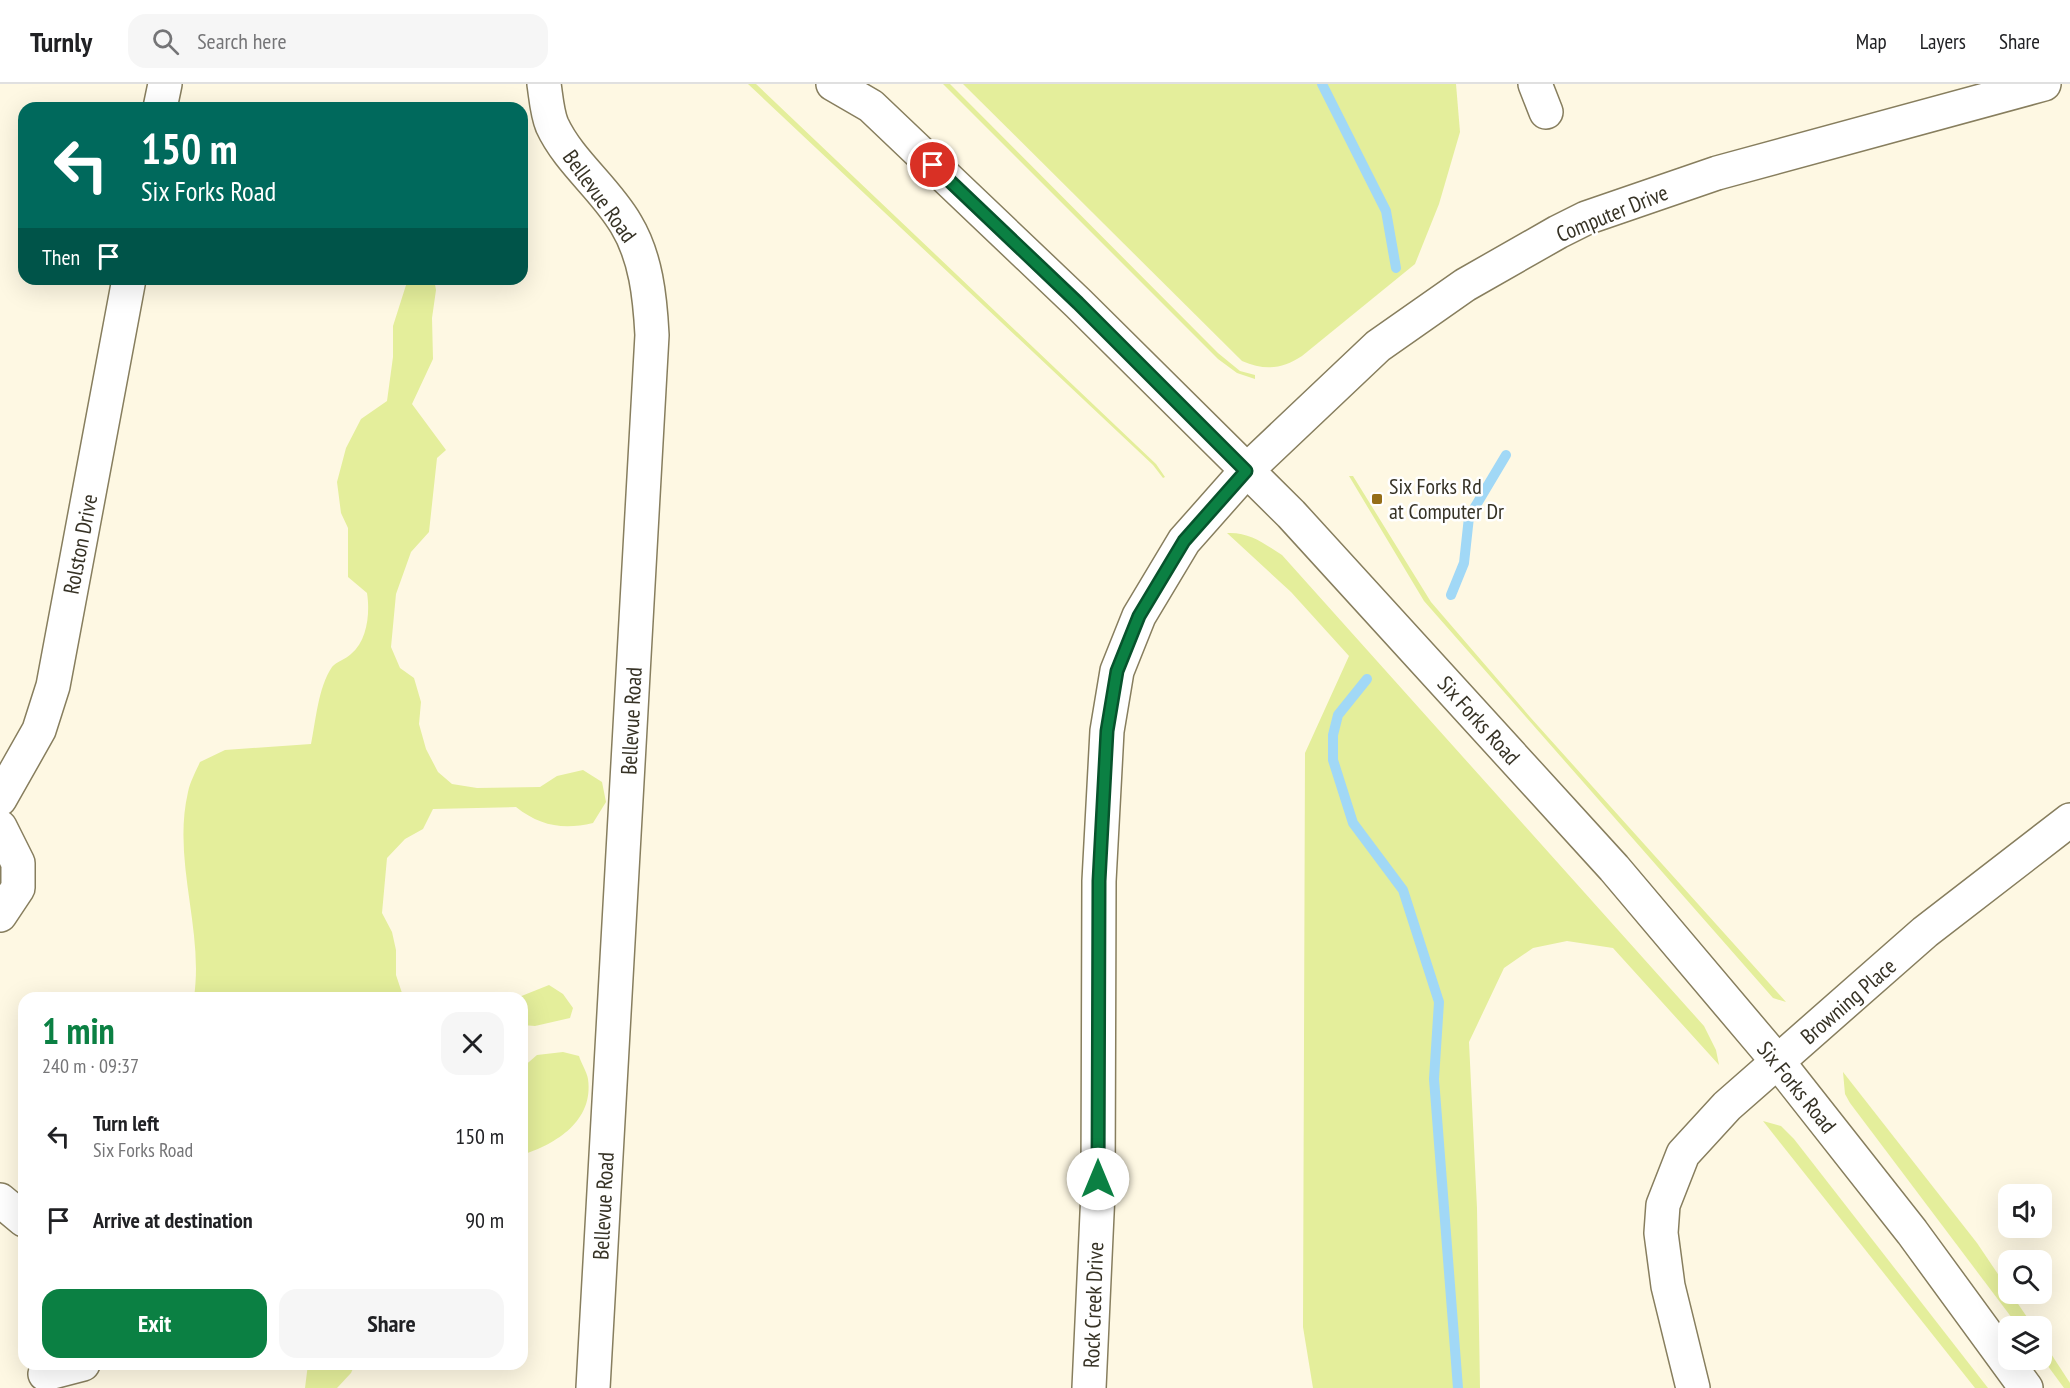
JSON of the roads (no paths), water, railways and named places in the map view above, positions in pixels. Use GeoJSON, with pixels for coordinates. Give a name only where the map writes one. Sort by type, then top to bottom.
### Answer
{"type":"FeatureCollection","features":[{"type":"Feature","properties":{"kind":"street"},"geometry":{"type":"LineString","coordinates":[[161,102],[165,84]]}},
{"type":"Feature","properties":{"kind":"street","name":"Bellevue Road"},"geometry":{"type":"LineString","coordinates":[[544,84],[551,122],[563,145],[603,192],[633,237],[646,281],[652,326],[593,1388]]}},
{"type":"Feature","properties":{"kind":"street","name":"Six Forks Road"},"geometry":{"type":"LineString","coordinates":[[833,84],[866,95],[1292,514],[1614,868],[1778,1062],[1912,1232],[2026,1388]]}},
{"type":"Feature","properties":{"kind":"street","name":"Computer Drive"},"geometry":{"type":"LineString","coordinates":[[1246,471],[1378,346],[1465,285],[1586,218],[1717,173],[2044,84]]}},
{"type":"Feature","properties":{"kind":"street","name":"Rolston Drive"},"geometry":{"type":"LineString","coordinates":[[0,799],[39,730],[53,686],[128,285]]}},
{"type":"Feature","properties":{"kind":"street","name":"Rock Creek Drive"},"geometry":{"type":"LineString","coordinates":[[1089,1388],[1098,1179],[1099,881],[1108,721],[1117,671],[1139,616],[1184,541],[1246,471]]}},
{"type":"Feature","properties":{"kind":"street","name":"Browning Place"},"geometry":{"type":"LineString","coordinates":[[1693,1388],[1668,1286],[1661,1233],[1663,1205],[1683,1154],[1727,1106],[1925,932],[2070,820]]}},
{"type":"Feature","properties":{"kind":"street"},"geometry":{"type":"LineString","coordinates":[[0,827],[18,863],[18,888],[0,915]]}},
{"type":"Feature","properties":{"kind":"street"},"geometry":{"type":"LineString","coordinates":[[0,1200],[18,1215]]}},
{"type":"Feature","properties":{"kind":"street"},"geometry":{"type":"LineString","coordinates":[[45,1375],[62,1370]]}},
{"type":"Feature","properties":{"kind":"waterway"},"geometry":{"type":"LineString","coordinates":[[1322,84],[1386,211],[1396,268]]}},
{"type":"Feature","properties":{"kind":"waterway"},"geometry":{"type":"LineString","coordinates":[[1451,595],[1464,563],[1469,517],[1506,455]]}},
{"type":"Feature","properties":{"kind":"waterway"},"geometry":{"type":"LineString","coordinates":[[1367,679],[1338,715],[1333,735],[1333,760],[1353,823],[1403,890],[1439,1002],[1434,1079],[1458,1388]]}},
{"type":"Feature","properties":{"kind":"place","name":"Six Forks Rd at Computer Dr"},"geometry":{"type":"Point","coordinates":[1377,499]}}]}
